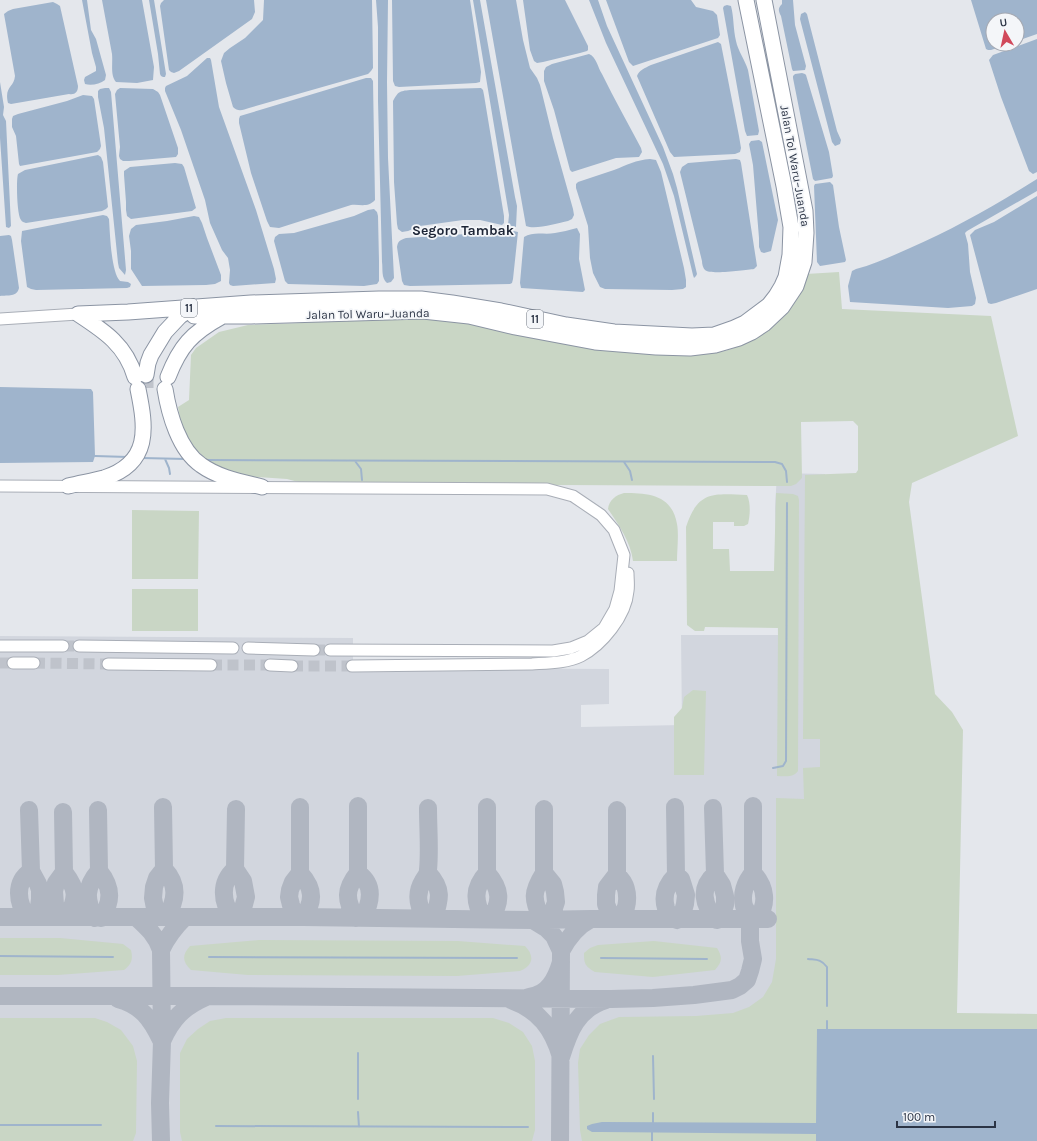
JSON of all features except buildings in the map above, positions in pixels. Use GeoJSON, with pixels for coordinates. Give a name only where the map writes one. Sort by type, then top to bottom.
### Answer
{"type":"FeatureCollection","features":[{"type":"Feature","properties":{"kind":"highway","name":"Jalan Tol Waru–Juanda"},"geometry":{"type":"LineString","coordinates":[[128,312],[152,317],[222,317],[423,311],[470,316],[515,327],[595,342],[656,347],[690,348],[728,342],[752,332],[764,324],[782,307],[796,286],[790,255],[790,220],[746,0]]}},
{"type":"Feature","properties":{"kind":"highway","name":"Jalan Tol Waru–Juanda"},"geometry":{"type":"LineString","coordinates":[[78,314],[251,303],[421,299],[501,311],[566,326],[614,332],[692,336],[714,335],[745,323],[769,304],[793,270],[804,262],[806,233],[805,211],[764,0]]}},
{"type":"Feature","properties":{"kind":"highway"},"geometry":{"type":"LineString","coordinates":[[68,486],[104,478],[122,470],[130,464],[139,451],[143,440],[142,382],[151,355],[165,332],[180,316],[194,307]]}},
{"type":"Feature","properties":{"kind":"highway"},"geometry":{"type":"LineString","coordinates":[[78,314],[98,327],[111,338],[129,359],[142,382]]}},
{"type":"Feature","properties":{"kind":"highway"},"geometry":{"type":"LineString","coordinates":[[222,317],[208,324],[195,334],[181,349],[166,383],[171,416],[178,434],[190,454],[201,465],[218,474],[262,487]]}},
{"type":"Feature","properties":{"kind":"street"},"geometry":{"type":"LineString","coordinates":[[0,319],[78,314]]}},
{"type":"Feature","properties":{"kind":"street"},"geometry":{"type":"LineString","coordinates":[[0,486],[547,489],[573,496],[601,515],[614,530],[624,555],[628,572],[628,592],[622,612],[610,632],[593,648],[580,657],[559,662],[532,664],[352,666]]}},
{"type":"Feature","properties":{"kind":"street"},"geometry":{"type":"LineString","coordinates":[[330,650],[507,652],[553,651],[571,648],[588,641],[604,628],[615,609],[620,591],[624,555]]}},
{"type":"Feature","properties":{"kind":"street"},"geometry":{"type":"LineString","coordinates":[[0,646],[63,646]]}},
{"type":"Feature","properties":{"kind":"street"},"geometry":{"type":"LineString","coordinates":[[79,646],[233,648]]}},
{"type":"Feature","properties":{"kind":"street"},"geometry":{"type":"LineString","coordinates":[[248,648],[314,650]]}},
{"type":"Feature","properties":{"kind":"street"},"geometry":{"type":"LineString","coordinates":[[507,652],[532,664]]}},
{"type":"Feature","properties":{"kind":"street"},"geometry":{"type":"LineString","coordinates":[[13,663],[34,663]]}},
{"type":"Feature","properties":{"kind":"street"},"geometry":{"type":"LineString","coordinates":[[108,664],[211,665]]}},
{"type":"Feature","properties":{"kind":"street"},"geometry":{"type":"LineString","coordinates":[[270,666],[292,666]]}},
{"type":"Feature","properties":{"kind":"shaded area"},"geometry":{"type":"Polygon","coordinates":[[[777,473],[825,474],[883,1013],[1037,1014],[1037,1141],[0,1141],[0,636],[353,638],[353,668],[609,669],[609,704],[581,705],[581,727],[682,725],[681,635],[778,635],[775,508],[777,473]]]}},
{"type":"Feature","properties":{"kind":"green space"},"geometry":{"type":"Polygon","coordinates":[[[839,272],[842,309],[991,316],[1018,436],[912,483],[909,502],[935,694],[952,712],[963,730],[957,1013],[1037,1014],[1037,1141],[582,1141],[580,1130],[578,1063],[580,1049],[589,1035],[600,1024],[619,1017],[696,1016],[733,1013],[749,1007],[763,997],[772,982],[776,959],[776,798],[804,799],[803,768],[820,767],[820,739],[803,739],[805,475],[856,473],[858,470],[858,426],[853,421],[801,422],[802,478],[796,484],[791,486],[306,484],[287,479],[244,476],[225,472],[212,464],[193,447],[182,429],[178,407],[189,400],[191,355],[196,348],[219,332],[248,325],[302,323],[358,318],[429,318],[468,322],[515,333],[611,351],[691,354],[725,351],[740,346],[769,330],[783,317],[793,305],[799,294],[806,274],[839,272]]]}},
{"type":"Feature","properties":{"kind":"green space"},"geometry":{"type":"Polygon","coordinates":[[[624,493],[650,495],[665,501],[670,507],[674,514],[678,528],[677,561],[633,561],[627,540],[608,509],[613,498],[624,493]]]}},
{"type":"Feature","properties":{"kind":"green space"},"geometry":{"type":"Polygon","coordinates":[[[776,493],[793,494],[798,496],[799,500],[798,771],[792,776],[777,776],[778,628],[705,627],[704,631],[695,631],[687,625],[686,527],[696,506],[702,500],[716,495],[747,495],[750,510],[748,524],[744,526],[734,526],[734,522],[713,522],[713,549],[729,549],[730,571],[774,571],[776,493]]]}},
{"type":"Feature","properties":{"kind":"green space"},"geometry":{"type":"Polygon","coordinates":[[[132,510],[199,511],[198,579],[132,579],[132,510]]]}},
{"type":"Feature","properties":{"kind":"green space"},"geometry":{"type":"Polygon","coordinates":[[[132,589],[198,589],[198,631],[132,631],[132,589]]]}},
{"type":"Feature","properties":{"kind":"green space"},"geometry":{"type":"Polygon","coordinates":[[[693,690],[706,691],[704,775],[674,775],[674,717],[682,708],[684,697],[693,690]]]}},
{"type":"Feature","properties":{"kind":"green space"},"geometry":{"type":"Polygon","coordinates":[[[0,938],[60,938],[123,944],[131,950],[132,959],[129,966],[124,970],[58,975],[0,975],[0,938]]]}},
{"type":"Feature","properties":{"kind":"green space"},"geometry":{"type":"Polygon","coordinates":[[[259,940],[458,941],[525,946],[530,953],[531,960],[528,966],[520,971],[457,976],[248,975],[191,970],[186,964],[184,958],[184,955],[190,946],[259,940]]]}},
{"type":"Feature","properties":{"kind":"green space"},"geometry":{"type":"Polygon","coordinates":[[[654,941],[717,948],[721,960],[715,970],[653,977],[595,972],[587,966],[584,960],[584,953],[590,948],[598,945],[654,941]]]}},
{"type":"Feature","properties":{"kind":"green space"},"geometry":{"type":"Polygon","coordinates":[[[0,1018],[95,1018],[107,1022],[121,1030],[133,1046],[137,1061],[136,1133],[133,1141],[0,1141],[0,1018]]]}},
{"type":"Feature","properties":{"kind":"green space"},"geometry":{"type":"Polygon","coordinates":[[[226,1018],[493,1018],[509,1023],[523,1032],[532,1046],[535,1061],[535,1130],[532,1141],[182,1141],[180,1132],[180,1053],[187,1039],[198,1029],[210,1021],[226,1018]]]}},
{"type":"Feature","properties":{"kind":"water"},"geometry":{"type":"Polygon","coordinates":[[[82,0],[87,0],[91,30],[96,39],[106,75],[105,80],[101,83],[93,85],[85,84],[84,80],[85,77],[96,71],[96,67],[82,0]]]}},
{"type":"Feature","properties":{"kind":"water"},"geometry":{"type":"Polygon","coordinates":[[[102,0],[142,0],[154,67],[153,80],[137,83],[116,82],[114,79],[112,72],[112,54],[102,0]]]}},
{"type":"Feature","properties":{"kind":"water"},"geometry":{"type":"Polygon","coordinates":[[[149,0],[154,0],[166,74],[165,77],[161,76],[160,74],[149,0]]]}},
{"type":"Feature","properties":{"kind":"water"},"geometry":{"type":"Polygon","coordinates":[[[164,0],[254,0],[255,12],[252,19],[179,71],[174,73],[169,70],[160,6],[164,0]]]}},
{"type":"Feature","properties":{"kind":"water"},"geometry":{"type":"Polygon","coordinates":[[[264,0],[372,0],[373,68],[368,74],[245,109],[235,109],[233,107],[226,83],[221,61],[224,53],[245,38],[263,20],[264,0]]]}},
{"type":"Feature","properties":{"kind":"water"},"geometry":{"type":"Polygon","coordinates":[[[376,0],[388,0],[388,158],[394,278],[391,282],[387,283],[383,276],[382,262],[378,101],[378,27],[376,0]]]}},
{"type":"Feature","properties":{"kind":"water"},"geometry":{"type":"Polygon","coordinates":[[[392,0],[470,0],[481,72],[480,82],[395,86],[393,81],[392,0]]]}},
{"type":"Feature","properties":{"kind":"water"},"geometry":{"type":"Polygon","coordinates":[[[473,0],[480,0],[517,206],[516,227],[508,225],[509,215],[473,0]]]}},
{"type":"Feature","properties":{"kind":"water"},"geometry":{"type":"Polygon","coordinates":[[[486,0],[516,0],[523,40],[530,68],[540,85],[573,209],[574,215],[572,219],[568,221],[541,227],[526,226],[486,0]]]}},
{"type":"Feature","properties":{"kind":"water"},"geometry":{"type":"Polygon","coordinates":[[[523,0],[565,0],[588,46],[588,50],[543,62],[537,63],[534,61],[530,50],[523,0]]]}},
{"type":"Feature","properties":{"kind":"water"},"geometry":{"type":"Polygon","coordinates":[[[589,0],[598,0],[607,26],[663,147],[677,188],[697,274],[694,278],[674,196],[663,164],[606,43],[589,0]]]}},
{"type":"Feature","properties":{"kind":"water"},"geometry":{"type":"Polygon","coordinates":[[[606,0],[691,0],[696,7],[713,11],[717,15],[720,35],[718,38],[633,66],[629,62],[606,0]]]}},
{"type":"Feature","properties":{"kind":"water"},"geometry":{"type":"Polygon","coordinates":[[[782,0],[793,0],[795,25],[806,66],[805,70],[793,71],[792,69],[779,11],[782,0]]]}},
{"type":"Feature","properties":{"kind":"water"},"geometry":{"type":"Polygon","coordinates":[[[971,0],[1037,0],[1037,34],[1025,38],[1025,12],[985,12],[985,46],[971,0]]]}},
{"type":"Feature","properties":{"kind":"water"},"geometry":{"type":"Polygon","coordinates":[[[53,2],[60,6],[78,86],[76,93],[11,104],[8,103],[7,93],[15,76],[4,14],[13,9],[53,2]]]}},
{"type":"Feature","properties":{"kind":"water"},"geometry":{"type":"Polygon","coordinates":[[[727,5],[731,6],[737,45],[748,70],[759,131],[758,135],[747,136],[745,131],[723,8],[727,5]]]}},
{"type":"Feature","properties":{"kind":"water"},"geometry":{"type":"Polygon","coordinates":[[[805,12],[807,14],[837,131],[841,140],[840,144],[835,146],[832,142],[800,19],[801,14],[805,12]]]}},
{"type":"Feature","properties":{"kind":"water"},"geometry":{"type":"Polygon","coordinates":[[[1037,39],[1037,172],[1033,174],[1029,171],[1001,97],[989,60],[993,55],[1001,52],[1025,52],[1025,43],[1037,39]]]}},
{"type":"Feature","properties":{"kind":"water"},"geometry":{"type":"Polygon","coordinates":[[[718,42],[721,44],[739,136],[741,148],[740,152],[735,154],[674,157],[670,152],[637,76],[644,68],[651,65],[718,42]]]}},
{"type":"Feature","properties":{"kind":"water"},"geometry":{"type":"Polygon","coordinates":[[[589,54],[595,60],[642,152],[639,157],[616,158],[572,172],[570,170],[554,110],[544,81],[544,71],[546,67],[552,64],[589,54]]]}},
{"type":"Feature","properties":{"kind":"water"},"geometry":{"type":"Polygon","coordinates":[[[207,58],[210,58],[211,60],[219,107],[256,210],[274,269],[276,279],[275,283],[230,285],[228,258],[222,250],[210,223],[205,200],[181,130],[165,91],[166,86],[187,76],[207,58]]]}},
{"type":"Feature","properties":{"kind":"water"},"geometry":{"type":"Polygon","coordinates":[[[802,73],[806,75],[829,152],[833,176],[832,178],[815,181],[813,179],[793,78],[795,74],[802,73]]]}},
{"type":"Feature","properties":{"kind":"water"},"geometry":{"type":"Polygon","coordinates":[[[366,78],[371,78],[373,81],[375,200],[370,204],[351,205],[279,228],[270,227],[251,173],[239,123],[240,116],[366,78]]]}},
{"type":"Feature","properties":{"kind":"water"},"geometry":{"type":"Polygon","coordinates":[[[0,82],[4,107],[3,115],[6,121],[11,226],[9,228],[6,227],[0,138],[0,82]]]}},
{"type":"Feature","properties":{"kind":"water"},"geometry":{"type":"Polygon","coordinates":[[[109,88],[111,92],[126,270],[125,275],[119,268],[118,263],[104,128],[98,97],[98,91],[109,88]]]}},
{"type":"Feature","properties":{"kind":"water"},"geometry":{"type":"Polygon","coordinates":[[[120,88],[153,89],[158,92],[178,148],[178,154],[176,157],[129,161],[123,161],[120,159],[115,94],[120,88]]]}},
{"type":"Feature","properties":{"kind":"water"},"geometry":{"type":"Polygon","coordinates":[[[481,88],[484,95],[504,223],[502,225],[480,220],[463,220],[420,226],[402,232],[398,229],[397,224],[394,182],[393,101],[399,92],[406,90],[481,88]]]}},
{"type":"Feature","properties":{"kind":"water"},"geometry":{"type":"Polygon","coordinates":[[[83,95],[92,96],[94,99],[101,146],[100,149],[97,152],[20,166],[16,136],[12,127],[13,116],[83,95]]]}},
{"type":"Feature","properties":{"kind":"water"},"geometry":{"type":"Polygon","coordinates":[[[759,140],[762,142],[778,220],[771,251],[764,253],[761,252],[759,247],[753,165],[749,144],[751,141],[759,140]]]}},
{"type":"Feature","properties":{"kind":"water"},"geometry":{"type":"Polygon","coordinates":[[[98,155],[101,157],[103,162],[108,207],[106,209],[102,211],[26,223],[21,221],[18,205],[18,174],[25,170],[98,155]]]}},
{"type":"Feature","properties":{"kind":"water"},"geometry":{"type":"Polygon","coordinates":[[[736,159],[740,160],[741,163],[757,266],[754,269],[721,272],[708,271],[705,270],[703,266],[680,172],[682,167],[688,163],[736,159]]]}},
{"type":"Feature","properties":{"kind":"water"},"geometry":{"type":"Polygon","coordinates":[[[640,160],[656,160],[661,172],[684,268],[686,287],[683,289],[672,290],[605,289],[600,287],[593,273],[590,258],[588,226],[576,184],[640,160]]]}},
{"type":"Feature","properties":{"kind":"water"},"geometry":{"type":"Polygon","coordinates":[[[175,163],[182,164],[184,167],[196,208],[192,211],[131,219],[127,216],[124,171],[130,167],[175,163]]]}},
{"type":"Feature","properties":{"kind":"water"},"geometry":{"type":"Polygon","coordinates":[[[1037,179],[1037,191],[965,233],[968,244],[970,272],[976,298],[975,304],[972,306],[948,308],[850,302],[848,286],[852,271],[890,257],[943,233],[1037,179]]]}},
{"type":"Feature","properties":{"kind":"water"},"geometry":{"type":"Polygon","coordinates":[[[830,182],[833,185],[839,227],[846,260],[845,262],[820,266],[817,262],[814,186],[815,184],[830,182]]]}},
{"type":"Feature","properties":{"kind":"water"},"geometry":{"type":"Polygon","coordinates":[[[1037,196],[1037,289],[996,303],[988,303],[970,235],[975,230],[994,222],[1037,196]]]}},
{"type":"Feature","properties":{"kind":"water"},"geometry":{"type":"Polygon","coordinates":[[[374,209],[378,216],[379,281],[377,284],[364,286],[288,284],[285,281],[274,241],[275,237],[279,234],[294,233],[374,209]]]}},
{"type":"Feature","properties":{"kind":"water"},"geometry":{"type":"Polygon","coordinates":[[[103,215],[107,216],[109,219],[113,261],[117,276],[120,281],[131,284],[130,287],[36,290],[27,287],[21,241],[22,231],[103,215]]]}},
{"type":"Feature","properties":{"kind":"water"},"geometry":{"type":"Polygon","coordinates":[[[194,216],[199,217],[202,223],[221,275],[221,281],[215,284],[206,285],[142,286],[131,269],[129,236],[131,229],[136,225],[194,216]]]}},
{"type":"Feature","properties":{"kind":"water"},"geometry":{"type":"Polygon","coordinates":[[[577,228],[580,234],[579,259],[585,290],[583,292],[521,288],[520,283],[524,237],[531,234],[551,234],[577,228]]]}},
{"type":"Feature","properties":{"kind":"water"},"geometry":{"type":"Polygon","coordinates":[[[505,229],[518,232],[512,283],[404,285],[402,281],[397,247],[401,240],[406,238],[497,232],[505,229]]]}},
{"type":"Feature","properties":{"kind":"water"},"geometry":{"type":"Polygon","coordinates":[[[0,236],[11,236],[12,240],[19,288],[14,294],[0,296],[0,236]]]}},
{"type":"Feature","properties":{"kind":"water"},"geometry":{"type":"Polygon","coordinates":[[[0,387],[91,389],[93,392],[95,456],[93,462],[0,463],[0,387]]]}},
{"type":"Feature","properties":{"kind":"water"},"geometry":{"type":"Polygon","coordinates":[[[817,1029],[1037,1029],[1037,1141],[816,1141],[816,1134],[592,1132],[587,1129],[587,1126],[602,1122],[816,1123],[817,1029]]]}},
{"type":"Feature","properties":{"kind":"waterway"},"geometry":{"type":"LineString","coordinates":[[95,456],[128,457]]}},
{"type":"Feature","properties":{"kind":"waterway"},"geometry":{"type":"LineString","coordinates":[[142,458],[186,459]]}},
{"type":"Feature","properties":{"kind":"waterway"},"geometry":{"type":"LineString","coordinates":[[165,459],[170,474]]}},
{"type":"Feature","properties":{"kind":"waterway"},"geometry":{"type":"LineString","coordinates":[[206,460],[775,462],[782,464],[786,471],[787,482]]}},
{"type":"Feature","properties":{"kind":"waterway"},"geometry":{"type":"LineString","coordinates":[[355,461],[361,469],[362,480]]}},
{"type":"Feature","properties":{"kind":"waterway"},"geometry":{"type":"LineString","coordinates":[[624,462],[630,471],[632,480]]}},
{"type":"Feature","properties":{"kind":"waterway"},"geometry":{"type":"LineString","coordinates":[[773,768],[783,766],[786,761],[787,503]]}},
{"type":"Feature","properties":{"kind":"waterway"},"geometry":{"type":"LineString","coordinates":[[0,956],[113,957]]}},
{"type":"Feature","properties":{"kind":"waterway"},"geometry":{"type":"LineString","coordinates":[[209,957],[517,958]]}},
{"type":"Feature","properties":{"kind":"waterway"},"geometry":{"type":"LineString","coordinates":[[601,958],[707,959]]}},
{"type":"Feature","properties":{"kind":"waterway"},"geometry":{"type":"LineString","coordinates":[[808,959],[821,961],[827,967],[827,1006]]}},
{"type":"Feature","properties":{"kind":"waterway"},"geometry":{"type":"LineString","coordinates":[[827,1021],[827,1031]]}},
{"type":"Feature","properties":{"kind":"waterway"},"geometry":{"type":"LineString","coordinates":[[358,1053],[358,1099]]}},
{"type":"Feature","properties":{"kind":"waterway"},"geometry":{"type":"LineString","coordinates":[[653,1056],[654,1099]]}},
{"type":"Feature","properties":{"kind":"waterway"},"geometry":{"type":"LineString","coordinates":[[358,1112],[359,1127]]}},
{"type":"Feature","properties":{"kind":"waterway"},"geometry":{"type":"LineString","coordinates":[[653,1113],[653,1124]]}},
{"type":"Feature","properties":{"kind":"waterway"},"geometry":{"type":"LineString","coordinates":[[0,1125],[101,1125]]}},
{"type":"Feature","properties":{"kind":"waterway"},"geometry":{"type":"LineString","coordinates":[[216,1126],[528,1127]]}},
{"type":"Feature","properties":{"kind":"waterway"},"geometry":{"type":"LineString","coordinates":[[652,1131],[652,1141]]}},
{"type":"Feature","properties":{"kind":"taxiway"},"geometry":{"type":"LineString","coordinates":[[356,918],[352,912],[348,895],[351,884],[358,873],[358,806]]}},
{"type":"Feature","properties":{"kind":"taxiway"},"geometry":{"type":"LineString","coordinates":[[753,806],[753,873],[761,884],[764,896],[763,907],[757,919]]}},
{"type":"Feature","properties":{"kind":"taxiway"},"geometry":{"type":"LineString","coordinates":[[162,917],[155,908],[153,898],[157,878],[164,869],[163,807]]}},
{"type":"Feature","properties":{"kind":"taxiway"},"geometry":{"type":"LineString","coordinates":[[297,917],[293,912],[289,897],[293,882],[300,873],[300,807]]}},
{"type":"Feature","properties":{"kind":"taxiway"},"geometry":{"type":"LineString","coordinates":[[487,807],[487,873],[495,885],[498,896],[497,907],[490,919]]}},
{"type":"Feature","properties":{"kind":"taxiway"},"geometry":{"type":"LineString","coordinates":[[675,807],[676,875],[681,879],[686,895],[682,915],[677,920],[668,914],[665,903],[666,890],[676,875]]}},
{"type":"Feature","properties":{"kind":"taxiway"},"geometry":{"type":"LineString","coordinates":[[425,918],[419,904],[418,895],[428,872],[428,808]]}},
{"type":"Feature","properties":{"kind":"taxiway"},"geometry":{"type":"LineString","coordinates":[[713,808],[715,874],[722,885],[725,896],[725,905],[722,914],[717,920],[712,915],[706,903],[705,897],[707,885],[715,874]]}},
{"type":"Feature","properties":{"kind":"taxiway"},"geometry":{"type":"LineString","coordinates":[[236,809],[235,869],[243,881],[246,897],[242,912],[238,917]]}},
{"type":"Feature","properties":{"kind":"taxiway"},"geometry":{"type":"LineString","coordinates":[[544,809],[544,873],[553,884],[556,902],[553,911],[546,920]]}},
{"type":"Feature","properties":{"kind":"taxiway"},"geometry":{"type":"LineString","coordinates":[[29,810],[31,871],[40,890],[39,907],[34,917]]}},
{"type":"Feature","properties":{"kind":"taxiway"},"geometry":{"type":"LineString","coordinates":[[98,810],[99,871],[109,888],[108,906],[101,918]]}},
{"type":"Feature","properties":{"kind":"taxiway"},"geometry":{"type":"LineString","coordinates":[[617,810],[617,874],[607,887],[606,895],[606,904],[609,912],[615,919],[623,913],[627,902],[625,885],[617,874]]}},
{"type":"Feature","properties":{"kind":"taxiway"},"geometry":{"type":"LineString","coordinates":[[62,917],[55,905],[54,891],[56,883],[64,872],[63,812]]}},
{"type":"Feature","properties":{"kind":"taxiway"},"geometry":{"type":"LineString","coordinates":[[164,869],[172,880],[174,886],[174,898],[170,911],[166,917]]}},
{"type":"Feature","properties":{"kind":"taxiway"},"geometry":{"type":"LineString","coordinates":[[233,917],[226,905],[224,892],[227,880],[235,869]]}},
{"type":"Feature","properties":{"kind":"taxiway"},"geometry":{"type":"LineString","coordinates":[[28,917],[21,906],[19,893],[22,881],[31,871]]}},
{"type":"Feature","properties":{"kind":"taxiway"},"geometry":{"type":"LineString","coordinates":[[95,918],[89,905],[88,894],[91,883],[99,871]]}},
{"type":"Feature","properties":{"kind":"taxiway"},"geometry":{"type":"LineString","coordinates":[[64,872],[69,878],[75,894],[68,917]]}},
{"type":"Feature","properties":{"kind":"taxiway"},"geometry":{"type":"LineString","coordinates":[[300,873],[308,884],[311,894],[311,900],[303,917]]}},
{"type":"Feature","properties":{"kind":"taxiway"},"geometry":{"type":"LineString","coordinates":[[358,873],[367,883],[370,894],[368,906],[363,918]]}},
{"type":"Feature","properties":{"kind":"taxiway"},"geometry":{"type":"LineString","coordinates":[[428,873],[436,884],[439,894],[438,905],[434,918]]}},
{"type":"Feature","properties":{"kind":"taxiway"},"geometry":{"type":"LineString","coordinates":[[484,919],[478,907],[476,895],[479,884],[487,873]]}},
{"type":"Feature","properties":{"kind":"taxiway"},"geometry":{"type":"LineString","coordinates":[[542,920],[536,906],[535,891],[544,873]]}},
{"type":"Feature","properties":{"kind":"taxiway"},"geometry":{"type":"LineString","coordinates":[[753,873],[746,884],[743,893],[744,906],[753,919]]}},
{"type":"Feature","properties":{"kind":"taxiway"},"geometry":{"type":"LineString","coordinates":[[0,917],[591,919]]}},
{"type":"Feature","properties":{"kind":"taxiway"},"geometry":{"type":"LineString","coordinates":[[136,917],[154,936],[161,950],[161,1141]]}},
{"type":"Feature","properties":{"kind":"taxiway"},"geometry":{"type":"LineString","coordinates":[[161,950],[172,932],[185,917]]}},
{"type":"Feature","properties":{"kind":"taxiway"},"geometry":{"type":"LineString","coordinates":[[561,951],[573,933],[581,925],[591,919],[768,919]]}},
{"type":"Feature","properties":{"kind":"taxiway"},"geometry":{"type":"LineString","coordinates":[[533,920],[546,928],[554,936],[561,951],[560,1141]]}},
{"type":"Feature","properties":{"kind":"taxiway"},"geometry":{"type":"LineString","coordinates":[[0,996],[611,999],[694,995],[732,990],[747,980],[753,959],[750,941],[750,920]]}},
{"type":"Feature","properties":{"kind":"taxiway"},"geometry":{"type":"LineString","coordinates":[[529,997],[536,996],[546,990],[554,980],[561,962]]}},
{"type":"Feature","properties":{"kind":"taxiway"},"geometry":{"type":"LineString","coordinates":[[162,1041],[170,1026],[179,1014],[191,1005],[206,997]]}},
{"type":"Feature","properties":{"kind":"taxiway"},"geometry":{"type":"LineString","coordinates":[[118,999],[139,1009],[149,1019],[161,1040]]}},
{"type":"Feature","properties":{"kind":"taxiway"},"geometry":{"type":"LineString","coordinates":[[511,1000],[530,1009],[544,1022],[554,1038],[561,1057],[567,1038],[581,1015],[596,1004],[606,1000]]}},
{"type":"Feature","properties":{"kind":"tunnel"},"geometry":{"type":"LineString","coordinates":[[146,375],[146,388]]}},
{"type":"Feature","properties":{"kind":"tunnel"},"geometry":{"type":"LineString","coordinates":[[63,646],[79,646]]}},
{"type":"Feature","properties":{"kind":"tunnel"},"geometry":{"type":"LineString","coordinates":[[314,650],[330,650]]}},
{"type":"Feature","properties":{"kind":"tunnel"},"geometry":{"type":"LineString","coordinates":[[0,663],[13,663]]}},
{"type":"Feature","properties":{"kind":"tunnel"},"geometry":{"type":"LineString","coordinates":[[34,663],[108,664]]}},
{"type":"Feature","properties":{"kind":"tunnel"},"geometry":{"type":"LineString","coordinates":[[211,665],[270,665]]}},
{"type":"Feature","properties":{"kind":"tunnel"},"geometry":{"type":"LineString","coordinates":[[292,666],[352,666]]}},
{"type":"Feature","properties":{"kind":"district","name":"Segoro Tambak"},"geometry":{"type":"Point","coordinates":[463,230]}}]}
